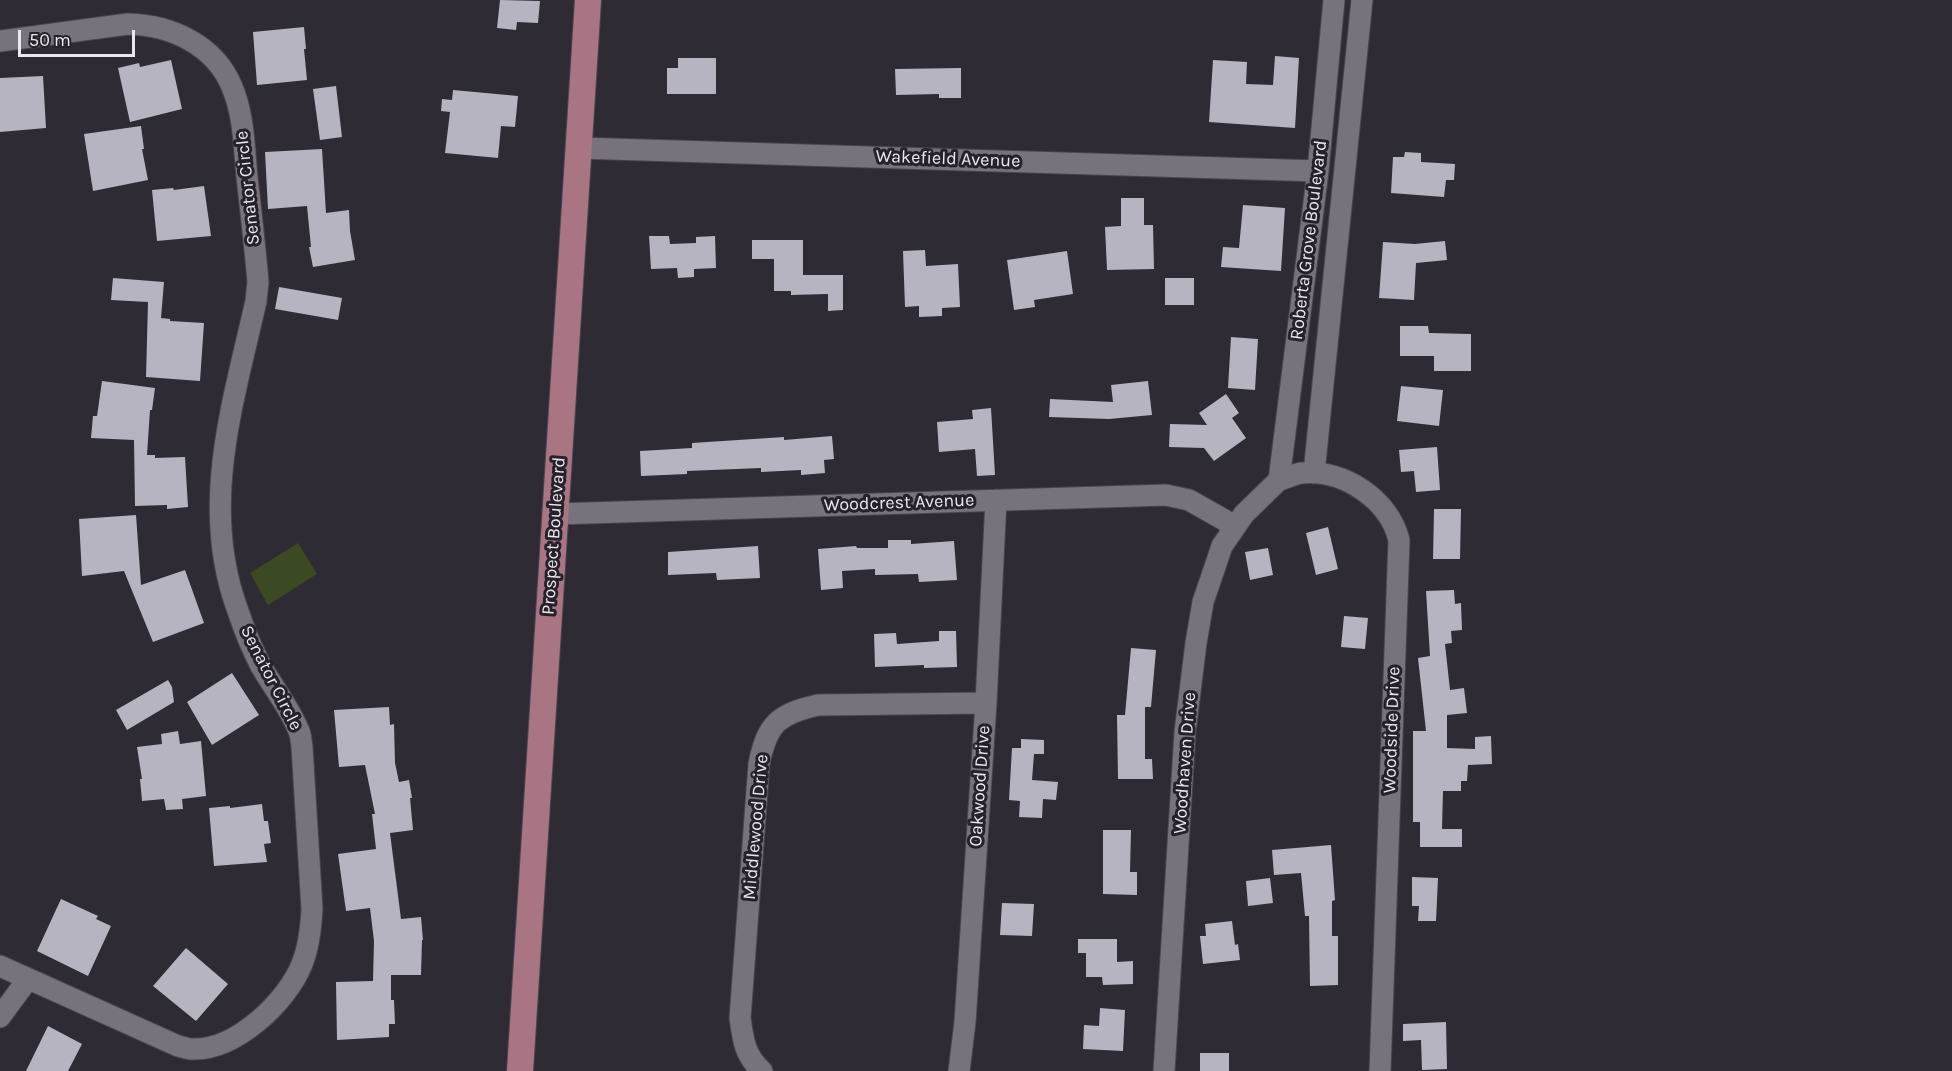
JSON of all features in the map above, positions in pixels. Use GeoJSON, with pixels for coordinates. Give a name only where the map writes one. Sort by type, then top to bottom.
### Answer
{"type":"FeatureCollection","features":[{"type":"Feature","properties":{"kind":"main road","name":"Prospect Boulevard"},"geometry":{"type":"LineString","coordinates":[[520,1071],[588,0]]}},
{"type":"Feature","properties":{"kind":"street","name":"Roberta Grove Boulevard"},"geometry":{"type":"LineString","coordinates":[[1279,480],[1318,171],[1334,0]]}},
{"type":"Feature","properties":{"kind":"street","name":"Roberta Grove Boulevard"},"geometry":{"type":"LineString","coordinates":[[1314,473],[1362,0]]}},
{"type":"Feature","properties":{"kind":"street","name":"Senator Circle"},"geometry":{"type":"LineString","coordinates":[[0,41],[129,24],[148,24],[179,33],[202,48],[216,61],[232,86],[241,116],[258,282],[224,442],[219,511],[225,561],[237,609],[260,664],[299,730],[312,909],[311,929],[302,964],[287,990],[248,1029],[232,1039],[192,1050],[178,1046],[0,966]]}},
{"type":"Feature","properties":{"kind":"street","name":"Wakefield Avenue"},"geometry":{"type":"LineString","coordinates":[[579,148],[1318,171]]}},
{"type":"Feature","properties":{"kind":"street","name":"Woodside Drive"},"geometry":{"type":"LineString","coordinates":[[1279,480],[1300,473],[1314,473],[1329,475],[1365,491],[1379,503],[1396,528],[1399,540],[1380,1071]]}},
{"type":"Feature","properties":{"kind":"street","name":"Woodhaven Drive"},"geometry":{"type":"LineString","coordinates":[[1164,1071],[1185,732],[1203,602],[1222,546],[1244,514],[1279,480]]}},
{"type":"Feature","properties":{"kind":"street","name":"Woodcrest Avenue"},"geometry":{"type":"LineString","coordinates":[[556,514],[1166,495],[1189,500],[1235,526]]}},
{"type":"Feature","properties":{"kind":"street","name":"Oakwood Drive"},"geometry":{"type":"LineString","coordinates":[[959,1071],[965,1022],[986,703],[996,500]]}},
{"type":"Feature","properties":{"kind":"street","name":"Middlewood Drive"},"geometry":{"type":"LineString","coordinates":[[762,1071],[744,1046],[740,1018],[759,764],[768,734],[777,722],[793,710],[818,705],[986,703]]}},
{"type":"Feature","properties":{"kind":"street"},"geometry":{"type":"LineString","coordinates":[[0,1017],[28,979]]}},
{"type":"Feature","properties":{"kind":"green space"},"geometry":{"type":"Polygon","coordinates":[[[298,543],[317,574],[268,605],[250,573],[298,543]]]}},
{"type":"Feature","properties":{"kind":"building"},"geometry":{"type":"Polygon","coordinates":[[[500,0],[540,1],[538,23],[517,22],[516,30],[497,28],[500,0]]]}},
{"type":"Feature","properties":{"kind":"building"},"geometry":{"type":"Polygon","coordinates":[[[304,27],[307,80],[257,85],[253,32],[304,27]]]}},
{"type":"Feature","properties":{"kind":"building"},"geometry":{"type":"Polygon","coordinates":[[[1275,56],[1299,58],[1295,128],[1209,122],[1213,60],[1247,62],[1246,84],[1273,85],[1275,56]]]}},
{"type":"Feature","properties":{"kind":"building"},"geometry":{"type":"Polygon","coordinates":[[[678,58],[716,58],[716,94],[667,94],[667,68],[678,68],[678,58]]]}},
{"type":"Feature","properties":{"kind":"building"},"geometry":{"type":"Polygon","coordinates":[[[171,60],[182,109],[130,122],[118,68],[139,63],[140,67],[171,60]]]}},
{"type":"Feature","properties":{"kind":"building"},"geometry":{"type":"Polygon","coordinates":[[[961,68],[961,98],[939,98],[939,94],[896,95],[895,69],[961,68]]]}},
{"type":"Feature","properties":{"kind":"building"},"geometry":{"type":"Polygon","coordinates":[[[43,76],[46,128],[0,132],[0,78],[43,76]]]}},
{"type":"Feature","properties":{"kind":"building"},"geometry":{"type":"Polygon","coordinates":[[[336,86],[342,137],[320,140],[313,89],[336,86]]]}},
{"type":"Feature","properties":{"kind":"building"},"geometry":{"type":"Polygon","coordinates":[[[453,90],[518,96],[515,127],[501,126],[498,158],[445,153],[450,112],[441,111],[442,99],[452,100],[453,90]]]}},
{"type":"Feature","properties":{"kind":"building"},"geometry":{"type":"Polygon","coordinates":[[[141,126],[144,149],[142,149],[148,180],[93,191],[84,134],[141,126]]]}},
{"type":"Feature","properties":{"kind":"building"},"geometry":{"type":"Polygon","coordinates":[[[322,149],[326,213],[349,210],[355,260],[313,267],[309,247],[311,247],[307,206],[268,209],[265,152],[322,149]]]}},
{"type":"Feature","properties":{"kind":"building"},"geometry":{"type":"Polygon","coordinates":[[[1405,152],[1421,153],[1421,162],[1455,164],[1454,180],[1446,180],[1444,197],[1391,193],[1393,157],[1404,157],[1405,152]]]}},
{"type":"Feature","properties":{"kind":"building"},"geometry":{"type":"Polygon","coordinates":[[[204,186],[211,236],[157,241],[152,190],[204,186]]]}},
{"type":"Feature","properties":{"kind":"building"},"geometry":{"type":"Polygon","coordinates":[[[1121,198],[1144,198],[1144,225],[1153,225],[1154,269],[1107,270],[1105,227],[1121,226],[1121,198]]]}},
{"type":"Feature","properties":{"kind":"building"},"geometry":{"type":"Polygon","coordinates":[[[1243,205],[1285,208],[1281,271],[1221,267],[1223,247],[1239,248],[1243,205]]]}},
{"type":"Feature","properties":{"kind":"building"},"geometry":{"type":"Polygon","coordinates":[[[649,236],[669,236],[670,244],[696,243],[696,237],[715,236],[716,268],[694,269],[694,277],[678,278],[677,268],[651,269],[649,236]]]}},
{"type":"Feature","properties":{"kind":"building"},"geometry":{"type":"Polygon","coordinates":[[[752,240],[803,240],[803,275],[843,275],[843,310],[828,311],[828,294],[791,295],[791,291],[774,291],[774,259],[752,259],[752,240]]]}},
{"type":"Feature","properties":{"kind":"building"},"geometry":{"type":"Polygon","coordinates":[[[1445,241],[1447,260],[1416,263],[1414,300],[1379,298],[1383,242],[1415,244],[1445,241]]]}},
{"type":"Feature","properties":{"kind":"building"},"geometry":{"type":"Polygon","coordinates":[[[925,250],[926,266],[958,264],[960,307],[942,308],[942,316],[919,317],[919,306],[905,307],[903,251],[925,250]]]}},
{"type":"Feature","properties":{"kind":"building"},"geometry":{"type":"Polygon","coordinates":[[[1067,251],[1073,294],[1034,300],[1035,307],[1014,310],[1007,260],[1067,251]]]}},
{"type":"Feature","properties":{"kind":"building"},"geometry":{"type":"Polygon","coordinates":[[[113,278],[164,282],[161,318],[170,319],[170,321],[204,323],[200,381],[146,377],[148,302],[111,300],[113,278]]]}},
{"type":"Feature","properties":{"kind":"building"},"geometry":{"type":"Polygon","coordinates":[[[1165,278],[1194,278],[1194,305],[1165,305],[1165,278]]]}},
{"type":"Feature","properties":{"kind":"building"},"geometry":{"type":"Polygon","coordinates":[[[279,287],[342,298],[338,320],[275,309],[279,287]]]}},
{"type":"Feature","properties":{"kind":"building"},"geometry":{"type":"Polygon","coordinates":[[[1400,326],[1428,326],[1429,333],[1471,334],[1471,371],[1434,371],[1434,356],[1400,356],[1400,326]]]}},
{"type":"Feature","properties":{"kind":"building"},"geometry":{"type":"Polygon","coordinates":[[[1231,337],[1258,339],[1255,390],[1228,388],[1231,337]]]}},
{"type":"Feature","properties":{"kind":"building"},"geometry":{"type":"Polygon","coordinates":[[[102,381],[155,388],[152,410],[150,410],[147,455],[155,455],[155,458],[185,457],[188,507],[167,509],[167,505],[135,506],[134,440],[91,438],[93,416],[97,416],[102,381]]]}},
{"type":"Feature","properties":{"kind":"building"},"geometry":{"type":"Polygon","coordinates":[[[1148,381],[1152,415],[1109,419],[1049,417],[1050,399],[1113,402],[1111,385],[1148,381]]]}},
{"type":"Feature","properties":{"kind":"building"},"geometry":{"type":"Polygon","coordinates":[[[1401,386],[1443,390],[1439,426],[1397,421],[1401,386]]]}},
{"type":"Feature","properties":{"kind":"building"},"geometry":{"type":"Polygon","coordinates":[[[1226,394],[1239,413],[1232,418],[1246,438],[1214,461],[1204,448],[1169,447],[1170,424],[1207,425],[1199,413],[1226,394]]]}},
{"type":"Feature","properties":{"kind":"building"},"geometry":{"type":"Polygon","coordinates":[[[991,408],[995,475],[977,476],[975,449],[939,452],[937,422],[973,419],[972,410],[991,408]]]}},
{"type":"Feature","properties":{"kind":"building"},"geometry":{"type":"Polygon","coordinates":[[[832,436],[834,459],[824,460],[825,473],[801,475],[801,470],[761,472],[761,468],[687,471],[687,474],[641,476],[640,451],[692,448],[692,443],[832,436]]]}},
{"type":"Feature","properties":{"kind":"building"},"geometry":{"type":"Polygon","coordinates":[[[1437,447],[1440,490],[1416,492],[1414,471],[1401,472],[1399,450],[1437,447]]]}},
{"type":"Feature","properties":{"kind":"building"},"geometry":{"type":"Polygon","coordinates":[[[1434,509],[1461,509],[1460,559],[1433,559],[1434,509]]]}},
{"type":"Feature","properties":{"kind":"building"},"geometry":{"type":"Polygon","coordinates":[[[136,515],[141,585],[185,570],[204,623],[153,642],[124,571],[82,576],[79,519],[136,515]]]}},
{"type":"Feature","properties":{"kind":"building"},"geometry":{"type":"Polygon","coordinates":[[[1328,527],[1338,569],[1316,575],[1306,533],[1328,527]]]}},
{"type":"Feature","properties":{"kind":"building"},"geometry":{"type":"Polygon","coordinates":[[[888,540],[911,540],[911,544],[954,541],[957,580],[919,582],[918,574],[875,575],[875,569],[842,571],[843,588],[821,590],[818,549],[856,546],[857,548],[888,548],[888,540]]]}},
{"type":"Feature","properties":{"kind":"building"},"geometry":{"type":"Polygon","coordinates":[[[758,546],[760,578],[717,580],[716,573],[668,575],[668,552],[758,546]]]}},
{"type":"Feature","properties":{"kind":"building"},"geometry":{"type":"Polygon","coordinates":[[[1268,548],[1273,575],[1250,580],[1245,552],[1268,548]]]}},
{"type":"Feature","properties":{"kind":"building"},"geometry":{"type":"Polygon","coordinates":[[[1454,590],[1455,604],[1461,603],[1462,630],[1451,631],[1452,643],[1445,644],[1450,690],[1464,688],[1467,713],[1447,715],[1447,748],[1475,749],[1475,737],[1491,736],[1492,764],[1468,765],[1467,781],[1461,781],[1461,791],[1443,791],[1442,829],[1462,829],[1462,847],[1420,847],[1420,822],[1413,822],[1413,731],[1426,731],[1418,658],[1430,656],[1426,591],[1454,590]]]}},
{"type":"Feature","properties":{"kind":"building"},"geometry":{"type":"Polygon","coordinates":[[[1344,616],[1368,618],[1365,649],[1341,647],[1344,616]]]}},
{"type":"Feature","properties":{"kind":"building"},"geometry":{"type":"Polygon","coordinates":[[[939,631],[956,631],[957,667],[924,668],[924,665],[875,667],[874,634],[896,633],[897,644],[939,641],[939,631]]]}},
{"type":"Feature","properties":{"kind":"building"},"geometry":{"type":"Polygon","coordinates":[[[1131,648],[1156,650],[1151,707],[1145,707],[1145,759],[1152,759],[1153,779],[1118,779],[1117,715],[1125,715],[1131,648]]]}},
{"type":"Feature","properties":{"kind":"building"},"geometry":{"type":"Polygon","coordinates":[[[232,673],[259,715],[212,745],[187,702],[232,673]]]}},
{"type":"Feature","properties":{"kind":"building"},"geometry":{"type":"Polygon","coordinates":[[[168,680],[172,687],[174,702],[127,730],[116,710],[168,680]]]}},
{"type":"Feature","properties":{"kind":"building"},"geometry":{"type":"Polygon","coordinates":[[[389,707],[390,725],[394,724],[395,763],[399,782],[409,780],[413,830],[390,833],[401,919],[421,917],[423,940],[421,975],[391,975],[391,1000],[394,1000],[395,1024],[389,1024],[389,1037],[337,1040],[336,982],[373,981],[374,941],[370,908],[346,911],[338,854],[376,849],[372,814],[375,814],[365,765],[339,767],[334,710],[389,707]]]}},
{"type":"Feature","properties":{"kind":"building"},"geometry":{"type":"Polygon","coordinates":[[[178,731],[180,744],[201,741],[206,796],[182,799],[183,809],[166,810],[164,799],[142,801],[140,779],[142,779],[137,747],[162,744],[161,734],[178,731]]]}},
{"type":"Feature","properties":{"kind":"building"},"geometry":{"type":"Polygon","coordinates":[[[1021,739],[1044,740],[1044,754],[1034,754],[1032,780],[1058,782],[1056,800],[1043,799],[1042,818],[1019,817],[1020,801],[1009,800],[1012,748],[1021,748],[1021,739]]]}},
{"type":"Feature","properties":{"kind":"building"},"geometry":{"type":"Polygon","coordinates":[[[262,804],[264,821],[268,821],[271,843],[264,844],[267,862],[214,866],[209,808],[262,804]]]}},
{"type":"Feature","properties":{"kind":"building"},"geometry":{"type":"Polygon","coordinates":[[[1103,830],[1131,830],[1130,872],[1137,872],[1137,895],[1103,894],[1103,830]]]}},
{"type":"Feature","properties":{"kind":"building"},"geometry":{"type":"Polygon","coordinates":[[[1331,845],[1335,900],[1332,901],[1332,936],[1338,936],[1338,985],[1310,986],[1309,916],[1305,916],[1301,873],[1274,875],[1272,850],[1331,845]]]}},
{"type":"Feature","properties":{"kind":"building"},"geometry":{"type":"Polygon","coordinates":[[[1412,877],[1438,878],[1436,921],[1418,921],[1419,906],[1412,906],[1412,877]]]}},
{"type":"Feature","properties":{"kind":"building"},"geometry":{"type":"Polygon","coordinates":[[[1270,878],[1273,903],[1248,906],[1246,881],[1270,878]]]}},
{"type":"Feature","properties":{"kind":"building"},"geometry":{"type":"Polygon","coordinates":[[[61,899],[98,916],[96,919],[111,926],[88,976],[37,951],[61,899]]]}},
{"type":"Feature","properties":{"kind":"building"},"geometry":{"type":"Polygon","coordinates":[[[1002,903],[1034,904],[1032,936],[1000,935],[1002,903]]]}},
{"type":"Feature","properties":{"kind":"building"},"geometry":{"type":"Polygon","coordinates":[[[1232,921],[1235,945],[1238,944],[1240,960],[1203,964],[1200,936],[1206,936],[1205,924],[1232,921]]]}},
{"type":"Feature","properties":{"kind":"building"},"geometry":{"type":"Polygon","coordinates":[[[1078,939],[1117,939],[1117,962],[1133,961],[1133,984],[1103,985],[1102,977],[1086,977],[1086,953],[1078,953],[1078,939]]]}},
{"type":"Feature","properties":{"kind":"building"},"geometry":{"type":"Polygon","coordinates":[[[186,948],[228,984],[196,1021],[153,986],[186,948]]]}},
{"type":"Feature","properties":{"kind":"building"},"geometry":{"type":"Polygon","coordinates":[[[1100,1008],[1125,1010],[1123,1051],[1083,1049],[1084,1025],[1099,1026],[1100,1008]]]}},
{"type":"Feature","properties":{"kind":"building"},"geometry":{"type":"Polygon","coordinates":[[[1446,1022],[1447,1069],[1422,1070],[1421,1040],[1403,1041],[1403,1024],[1446,1022]]]}},
{"type":"Feature","properties":{"kind":"building"},"geometry":{"type":"Polygon","coordinates":[[[48,1026],[82,1044],[68,1071],[26,1071],[48,1026]]]}},
{"type":"Feature","properties":{"kind":"building"},"geometry":{"type":"Polygon","coordinates":[[[1200,1053],[1229,1053],[1229,1071],[1200,1071],[1200,1053]]]}}]}
